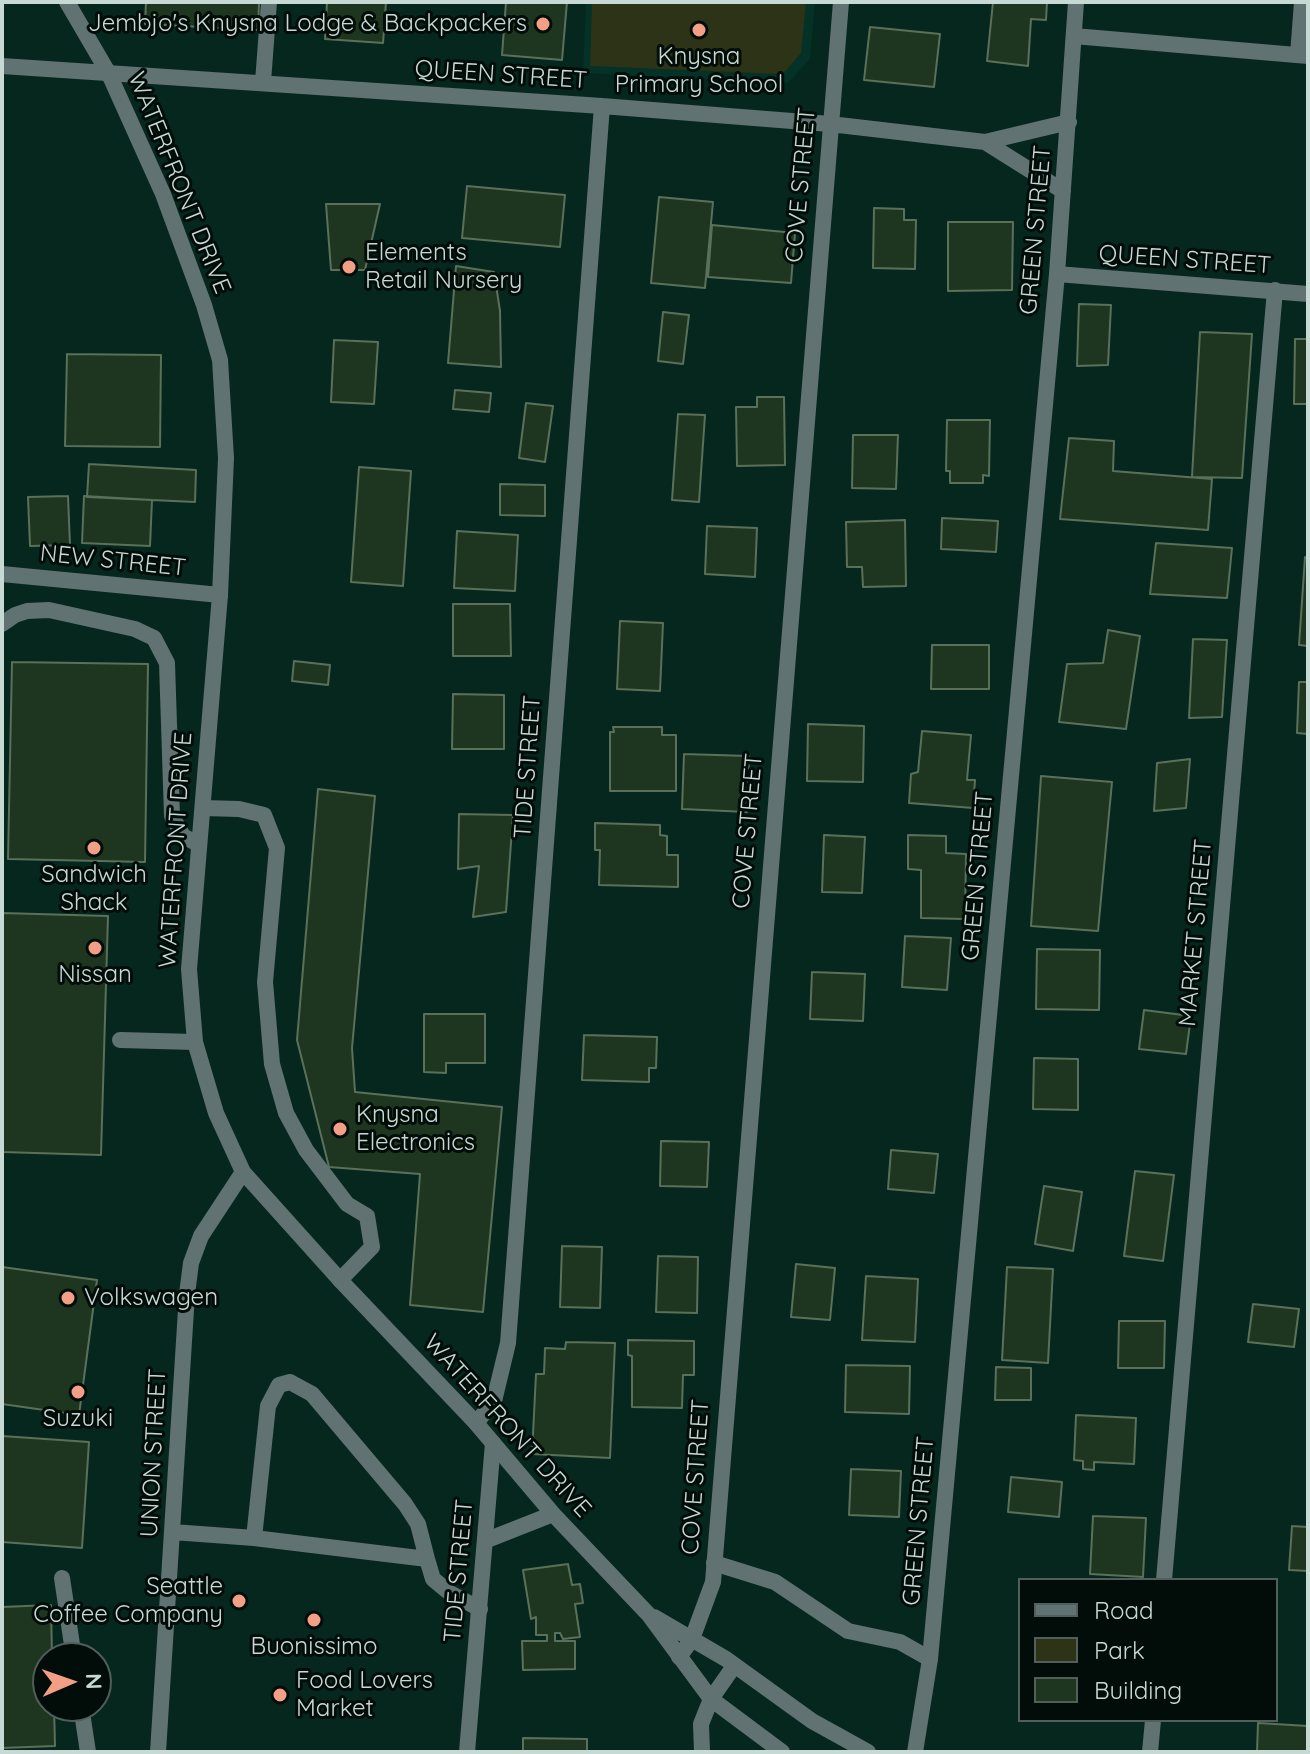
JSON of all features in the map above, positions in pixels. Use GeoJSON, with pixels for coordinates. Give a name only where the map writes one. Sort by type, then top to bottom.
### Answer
{"type":"FeatureCollection","features":[{"type":"Feature","properties":{"kind":"street","name":"WATERFRONT DRIVE"},"geometry":{"type":"LineString","coordinates":[[67,2],[109,74],[163,194],[204,305],[220,360],[226,458],[220,595],[189,969],[195,1042],[216,1113],[243,1172],[476,1423],[553,1514],[649,1615],[711,1699],[782,1752]]}},
{"type":"Feature","properties":{"kind":"street"},"geometry":{"type":"LineString","coordinates":[[263,82],[269,2]]}},
{"type":"Feature","properties":{"kind":"street","name":"COVE STREET"},"geometry":{"type":"LineString","coordinates":[[679,1657],[692,1639],[713,1582],[841,2]]}},
{"type":"Feature","properties":{"kind":"street","name":"GREEN STREET"},"geometry":{"type":"LineString","coordinates":[[915,1752],[930,1659],[1057,274],[1076,2]]}},
{"type":"Feature","properties":{"kind":"street"},"geometry":{"type":"LineString","coordinates":[[1074,36],[1303,55],[1302,2]]}},
{"type":"Feature","properties":{"kind":"street","name":"QUEEN STREET"},"geometry":{"type":"LineString","coordinates":[[2,66],[602,106],[830,124],[985,142],[1069,122]]}},
{"type":"Feature","properties":{"kind":"street","name":"TIDE STREET"},"geometry":{"type":"LineString","coordinates":[[476,1423],[494,1401],[508,1343],[602,106]]}},
{"type":"Feature","properties":{"kind":"street","name":"QUEEN STREET"},"geometry":{"type":"LineString","coordinates":[[985,142],[1063,191]]}},
{"type":"Feature","properties":{"kind":"street","name":"QUEEN STREET"},"geometry":{"type":"LineString","coordinates":[[1057,274],[1308,294]]}},
{"type":"Feature","properties":{"kind":"street","name":"MARKET STREET"},"geometry":{"type":"LineString","coordinates":[[1164,1578],[1275,290]]}},
{"type":"Feature","properties":{"kind":"street","name":"NEW STREET"},"geometry":{"type":"LineString","coordinates":[[2,574],[220,595]]}},
{"type":"Feature","properties":{"kind":"street"},"geometry":{"type":"LineString","coordinates":[[2,624],[27,611],[49,610],[135,629],[154,638],[167,663],[172,816],[183,836],[198,844]]}},
{"type":"Feature","properties":{"kind":"street"},"geometry":{"type":"LineString","coordinates":[[203,808],[239,809],[264,815],[273,834],[277,848],[265,982],[272,1064],[286,1113],[306,1150],[347,1204],[367,1216],[372,1247],[340,1280]]}},
{"type":"Feature","properties":{"kind":"street"},"geometry":{"type":"LineString","coordinates":[[120,1040],[195,1042]]}},
{"type":"Feature","properties":{"kind":"street","name":"UNION STREET"},"geometry":{"type":"LineString","coordinates":[[158,1752],[191,1263],[201,1236],[243,1172]]}},
{"type":"Feature","properties":{"kind":"street"},"geometry":{"type":"LineString","coordinates":[[254,1538],[268,1406],[279,1385],[290,1382],[312,1394],[405,1504],[418,1524],[433,1579],[444,1589],[480,1609]]}},
{"type":"Feature","properties":{"kind":"street","name":"TIDE STREET"},"geometry":{"type":"LineString","coordinates":[[467,1752],[493,1443]]}},
{"type":"Feature","properties":{"kind":"street"},"geometry":{"type":"LineString","coordinates":[[487,1540],[553,1514]]}},
{"type":"Feature","properties":{"kind":"street"},"geometry":{"type":"LineString","coordinates":[[173,1532],[254,1538],[427,1559]]}},
{"type":"Feature","properties":{"kind":"street"},"geometry":{"type":"LineString","coordinates":[[714,1563],[775,1582],[848,1631],[900,1642],[930,1659]]}},
{"type":"Feature","properties":{"kind":"street"},"geometry":{"type":"LineString","coordinates":[[62,1578],[72,1642]]}},
{"type":"Feature","properties":{"kind":"street","name":"WATERFRONT DRIVE"},"geometry":{"type":"LineString","coordinates":[[649,1615],[734,1666],[812,1721],[868,1752]]}},
{"type":"Feature","properties":{"kind":"street"},"geometry":{"type":"LineString","coordinates":[[702,1752],[701,1724],[711,1699],[734,1666]]}},
{"type":"Feature","properties":{"kind":"street"},"geometry":{"type":"LineString","coordinates":[[83,1722],[88,1752]]}},
{"type":"Feature","properties":{"kind":"street"},"geometry":{"type":"LineString","coordinates":[[1150,1752],[1153,1722]]}},
{"type":"Feature","properties":{"kind":"shaded area","name":"Knysna Primary School"},"geometry":{"type":"Polygon","coordinates":[[[586,2],[815,2],[810,59],[788,83],[583,73],[586,2]]]}},
{"type":"Feature","properties":{"kind":"green space","name":"Knysna Primary School"},"geometry":{"type":"Polygon","coordinates":[[[592,2],[806,2],[801,53],[783,74],[590,66],[592,2]]]}},
{"type":"Feature","properties":{"kind":"building"},"geometry":{"type":"Polygon","coordinates":[[[146,2],[259,2],[258,30],[145,24],[146,2]]]}},
{"type":"Feature","properties":{"kind":"building"},"geometry":{"type":"Polygon","coordinates":[[[327,2],[386,2],[383,43],[325,39],[327,2]]]}},
{"type":"Feature","properties":{"kind":"building"},"geometry":{"type":"Polygon","coordinates":[[[506,2],[567,2],[562,60],[502,55],[506,2]]]}},
{"type":"Feature","properties":{"kind":"building"},"geometry":{"type":"Polygon","coordinates":[[[993,2],[1047,2],[1046,20],[1031,19],[1028,66],[987,61],[993,2]]]}},
{"type":"Feature","properties":{"kind":"building"},"geometry":{"type":"Polygon","coordinates":[[[870,27],[940,34],[934,87],[864,80],[870,27]]]}},
{"type":"Feature","properties":{"kind":"building"},"geometry":{"type":"Polygon","coordinates":[[[467,186],[565,195],[560,247],[462,238],[467,186]]]}},
{"type":"Feature","properties":{"kind":"building"},"geometry":{"type":"Polygon","coordinates":[[[659,197],[713,202],[705,288],[651,283],[659,197]]]}},
{"type":"Feature","properties":{"kind":"building"},"geometry":{"type":"Polygon","coordinates":[[[326,204],[380,204],[365,270],[331,270],[326,204]]]}},
{"type":"Feature","properties":{"kind":"building"},"geometry":{"type":"Polygon","coordinates":[[[874,208],[904,209],[904,220],[916,220],[915,269],[873,268],[874,208]]]}},
{"type":"Feature","properties":{"kind":"building"},"geometry":{"type":"Polygon","coordinates":[[[948,222],[1013,222],[1012,290],[948,291],[948,222]]]}},
{"type":"Feature","properties":{"kind":"building"},"geometry":{"type":"Polygon","coordinates":[[[712,225],[795,233],[791,283],[708,277],[712,225]]]}},
{"type":"Feature","properties":{"kind":"building"},"geometry":{"type":"Polygon","coordinates":[[[456,266],[494,272],[500,311],[501,367],[448,363],[456,266]]]}},
{"type":"Feature","properties":{"kind":"building"},"geometry":{"type":"Polygon","coordinates":[[[1079,304],[1111,305],[1108,365],[1077,366],[1079,304]]]}},
{"type":"Feature","properties":{"kind":"building"},"geometry":{"type":"Polygon","coordinates":[[[663,312],[689,315],[683,364],[658,361],[663,312]]]}},
{"type":"Feature","properties":{"kind":"building"},"geometry":{"type":"Polygon","coordinates":[[[1200,332],[1252,334],[1242,478],[1192,477],[1200,332]]]}},
{"type":"Feature","properties":{"kind":"building"},"geometry":{"type":"Polygon","coordinates":[[[1295,339],[1308,339],[1308,404],[1294,404],[1295,339]]]}},
{"type":"Feature","properties":{"kind":"building"},"geometry":{"type":"Polygon","coordinates":[[[334,340],[378,342],[374,404],[331,402],[334,340]]]}},
{"type":"Feature","properties":{"kind":"building"},"geometry":{"type":"Polygon","coordinates":[[[67,354],[161,355],[160,447],[65,446],[67,354]]]}},
{"type":"Feature","properties":{"kind":"building"},"geometry":{"type":"Polygon","coordinates":[[[455,390],[491,393],[489,412],[453,409],[455,390]]]}},
{"type":"Feature","properties":{"kind":"building"},"geometry":{"type":"Polygon","coordinates":[[[757,397],[784,397],[785,465],[737,466],[736,407],[757,407],[757,397]]]}},
{"type":"Feature","properties":{"kind":"building"},"geometry":{"type":"Polygon","coordinates":[[[526,403],[553,406],[545,462],[519,458],[526,403]]]}},
{"type":"Feature","properties":{"kind":"building"},"geometry":{"type":"Polygon","coordinates":[[[678,414],[705,415],[699,502],[672,500],[678,414]]]}},
{"type":"Feature","properties":{"kind":"building"},"geometry":{"type":"Polygon","coordinates":[[[947,420],[990,420],[989,476],[983,475],[983,483],[950,483],[950,471],[946,471],[947,420]]]}},
{"type":"Feature","properties":{"kind":"building"},"geometry":{"type":"Polygon","coordinates":[[[853,435],[898,435],[896,489],[852,488],[853,435]]]}},
{"type":"Feature","properties":{"kind":"building"},"geometry":{"type":"Polygon","coordinates":[[[1069,438],[1114,441],[1113,471],[1212,479],[1208,530],[1060,519],[1069,438]]]}},
{"type":"Feature","properties":{"kind":"building"},"geometry":{"type":"Polygon","coordinates":[[[89,464],[196,470],[195,502],[87,497],[89,464]]]}},
{"type":"Feature","properties":{"kind":"building"},"geometry":{"type":"Polygon","coordinates":[[[359,467],[411,471],[403,586],[351,582],[359,467]]]}},
{"type":"Feature","properties":{"kind":"building"},"geometry":{"type":"Polygon","coordinates":[[[500,484],[545,485],[545,516],[500,515],[500,484]]]}},
{"type":"Feature","properties":{"kind":"building"},"geometry":{"type":"Polygon","coordinates":[[[68,496],[70,545],[30,546],[28,497],[68,496]]]}},
{"type":"Feature","properties":{"kind":"building"},"geometry":{"type":"Polygon","coordinates":[[[84,496],[152,500],[150,546],[82,543],[84,496]]]}},
{"type":"Feature","properties":{"kind":"building"},"geometry":{"type":"Polygon","coordinates":[[[942,518],[998,521],[996,552],[941,549],[942,518]]]}},
{"type":"Feature","properties":{"kind":"building"},"geometry":{"type":"Polygon","coordinates":[[[905,520],[906,586],[863,587],[862,567],[847,567],[846,522],[905,520]]]}},
{"type":"Feature","properties":{"kind":"building"},"geometry":{"type":"Polygon","coordinates":[[[707,526],[757,528],[755,577],[705,574],[707,526]]]}},
{"type":"Feature","properties":{"kind":"building"},"geometry":{"type":"Polygon","coordinates":[[[457,531],[518,535],[515,591],[454,588],[457,531]]]}},
{"type":"Feature","properties":{"kind":"building"},"geometry":{"type":"Polygon","coordinates":[[[1156,543],[1232,548],[1227,598],[1150,594],[1156,543]]]}},
{"type":"Feature","properties":{"kind":"building"},"geometry":{"type":"Polygon","coordinates":[[[1305,557],[1308,558],[1308,646],[1299,645],[1305,557]]]}},
{"type":"Feature","properties":{"kind":"building"},"geometry":{"type":"Polygon","coordinates":[[[453,604],[510,604],[511,656],[453,656],[453,604]]]}},
{"type":"Feature","properties":{"kind":"building"},"geometry":{"type":"Polygon","coordinates":[[[620,621],[663,623],[660,691],[617,689],[620,621]]]}},
{"type":"Feature","properties":{"kind":"building"},"geometry":{"type":"Polygon","coordinates":[[[1108,630],[1140,636],[1126,729],[1059,722],[1067,664],[1103,663],[1108,630]]]}},
{"type":"Feature","properties":{"kind":"building"},"geometry":{"type":"Polygon","coordinates":[[[1193,639],[1227,640],[1222,717],[1189,718],[1193,639]]]}},
{"type":"Feature","properties":{"kind":"building"},"geometry":{"type":"Polygon","coordinates":[[[932,645],[989,645],[989,689],[931,689],[932,645]]]}},
{"type":"Feature","properties":{"kind":"building"},"geometry":{"type":"Polygon","coordinates":[[[294,661],[330,665],[328,685],[292,681],[294,661]]]}},
{"type":"Feature","properties":{"kind":"building"},"geometry":{"type":"Polygon","coordinates":[[[12,662],[148,664],[145,862],[8,859],[12,662]]]}},
{"type":"Feature","properties":{"kind":"building"},"geometry":{"type":"Polygon","coordinates":[[[1299,682],[1308,682],[1308,734],[1297,733],[1299,682]]]}},
{"type":"Feature","properties":{"kind":"building"},"geometry":{"type":"Polygon","coordinates":[[[453,694],[504,695],[504,749],[452,749],[453,694]]]}},
{"type":"Feature","properties":{"kind":"building"},"geometry":{"type":"Polygon","coordinates":[[[808,724],[864,726],[863,782],[807,781],[808,724]]]}},
{"type":"Feature","properties":{"kind":"building"},"geometry":{"type":"Polygon","coordinates":[[[613,727],[662,727],[662,735],[676,735],[676,791],[610,791],[610,732],[614,732],[613,727]]]}},
{"type":"Feature","properties":{"kind":"building"},"geometry":{"type":"Polygon","coordinates":[[[922,731],[971,735],[967,780],[975,780],[973,808],[909,803],[911,774],[918,772],[922,731]]]}},
{"type":"Feature","properties":{"kind":"building"},"geometry":{"type":"Polygon","coordinates":[[[684,754],[749,756],[747,812],[682,809],[684,754]]]}},
{"type":"Feature","properties":{"kind":"building"},"geometry":{"type":"Polygon","coordinates":[[[1190,759],[1186,808],[1154,811],[1157,763],[1190,759]]]}},
{"type":"Feature","properties":{"kind":"building"},"geometry":{"type":"Polygon","coordinates":[[[1041,776],[1112,782],[1098,931],[1031,926],[1041,776]]]}},
{"type":"Feature","properties":{"kind":"building"},"geometry":{"type":"Polygon","coordinates":[[[318,789],[375,796],[352,1048],[355,1092],[502,1107],[483,1312],[410,1305],[420,1174],[329,1167],[297,1040],[318,789]]]}},
{"type":"Feature","properties":{"kind":"building"},"geometry":{"type":"Polygon","coordinates":[[[459,814],[513,815],[506,912],[473,917],[479,866],[458,869],[459,814]]]}},
{"type":"Feature","properties":{"kind":"building"},"geometry":{"type":"Polygon","coordinates":[[[595,823],[660,825],[660,835],[667,836],[667,855],[678,855],[678,887],[599,885],[600,850],[595,850],[595,823]]]}},
{"type":"Feature","properties":{"kind":"building"},"geometry":{"type":"Polygon","coordinates":[[[824,835],[865,837],[862,893],[822,892],[824,835]]]}},
{"type":"Feature","properties":{"kind":"building"},"geometry":{"type":"Polygon","coordinates":[[[908,835],[946,836],[946,853],[966,854],[965,919],[921,918],[921,870],[908,869],[908,835]]]}},
{"type":"Feature","properties":{"kind":"building"},"geometry":{"type":"Polygon","coordinates":[[[2,913],[108,916],[101,1155],[2,1152],[2,913]]]}},
{"type":"Feature","properties":{"kind":"building"},"geometry":{"type":"Polygon","coordinates":[[[905,936],[951,938],[947,990],[902,987],[905,936]]]}},
{"type":"Feature","properties":{"kind":"building"},"geometry":{"type":"Polygon","coordinates":[[[1037,949],[1100,950],[1099,1010],[1036,1009],[1037,949]]]}},
{"type":"Feature","properties":{"kind":"building"},"geometry":{"type":"Polygon","coordinates":[[[812,972],[865,974],[863,1021],[810,1019],[812,972]]]}},
{"type":"Feature","properties":{"kind":"building"},"geometry":{"type":"Polygon","coordinates":[[[1144,1010],[1191,1016],[1186,1054],[1139,1049],[1144,1010]]]}},
{"type":"Feature","properties":{"kind":"building"},"geometry":{"type":"Polygon","coordinates":[[[424,1014],[485,1014],[485,1063],[446,1063],[446,1073],[424,1072],[424,1014]]]}},
{"type":"Feature","properties":{"kind":"building"},"geometry":{"type":"Polygon","coordinates":[[[584,1035],[657,1037],[656,1068],[649,1068],[649,1082],[582,1080],[584,1035]]]}},
{"type":"Feature","properties":{"kind":"building"},"geometry":{"type":"Polygon","coordinates":[[[1034,1058],[1078,1059],[1078,1110],[1033,1109],[1034,1058]]]}},
{"type":"Feature","properties":{"kind":"building"},"geometry":{"type":"Polygon","coordinates":[[[661,1141],[709,1142],[707,1187],[660,1186],[661,1141]]]}},
{"type":"Feature","properties":{"kind":"building"},"geometry":{"type":"Polygon","coordinates":[[[891,1150],[938,1154],[934,1193],[888,1189],[891,1150]]]}},
{"type":"Feature","properties":{"kind":"building"},"geometry":{"type":"Polygon","coordinates":[[[1135,1171],[1174,1175],[1163,1261],[1124,1256],[1135,1171]]]}},
{"type":"Feature","properties":{"kind":"building"},"geometry":{"type":"Polygon","coordinates":[[[1044,1186],[1082,1192],[1073,1251],[1035,1244],[1044,1186]]]}},
{"type":"Feature","properties":{"kind":"building"},"geometry":{"type":"Polygon","coordinates":[[[562,1246],[602,1247],[600,1308],[560,1307],[562,1246]]]}},
{"type":"Feature","properties":{"kind":"building"},"geometry":{"type":"Polygon","coordinates":[[[658,1256],[698,1257],[697,1313],[656,1312],[658,1256]]]}},
{"type":"Feature","properties":{"kind":"building"},"geometry":{"type":"Polygon","coordinates":[[[796,1264],[835,1268],[830,1320],[791,1317],[796,1264]]]}},
{"type":"Feature","properties":{"kind":"building"},"geometry":{"type":"Polygon","coordinates":[[[2,1267],[97,1280],[79,1415],[2,1404],[2,1267]]]}},
{"type":"Feature","properties":{"kind":"building"},"geometry":{"type":"Polygon","coordinates":[[[1007,1267],[1053,1269],[1048,1363],[1002,1360],[1007,1267]]]}},
{"type":"Feature","properties":{"kind":"building"},"geometry":{"type":"Polygon","coordinates":[[[866,1276],[918,1279],[915,1342],[862,1340],[866,1276]]]}},
{"type":"Feature","properties":{"kind":"building"},"geometry":{"type":"Polygon","coordinates":[[[1253,1304],[1299,1309],[1294,1347],[1248,1342],[1253,1304]]]}},
{"type":"Feature","properties":{"kind":"building"},"geometry":{"type":"Polygon","coordinates":[[[1119,1321],[1165,1321],[1164,1368],[1118,1368],[1119,1321]]]}},
{"type":"Feature","properties":{"kind":"building"},"geometry":{"type":"Polygon","coordinates":[[[628,1340],[694,1341],[694,1375],[683,1375],[682,1408],[632,1407],[632,1356],[628,1355],[628,1340]]]}},
{"type":"Feature","properties":{"kind":"building"},"geometry":{"type":"Polygon","coordinates":[[[566,1342],[615,1343],[610,1458],[532,1454],[536,1374],[544,1374],[545,1348],[565,1349],[566,1342]]]}},
{"type":"Feature","properties":{"kind":"building"},"geometry":{"type":"Polygon","coordinates":[[[846,1365],[910,1366],[909,1414],[845,1412],[846,1365]]]}},
{"type":"Feature","properties":{"kind":"building"},"geometry":{"type":"Polygon","coordinates":[[[996,1367],[1031,1368],[1031,1400],[995,1400],[996,1367]]]}},
{"type":"Feature","properties":{"kind":"building"},"geometry":{"type":"Polygon","coordinates":[[[1076,1415],[1136,1418],[1134,1464],[1094,1462],[1094,1470],[1083,1469],[1083,1461],[1074,1460],[1076,1415]]]}},
{"type":"Feature","properties":{"kind":"building"},"geometry":{"type":"Polygon","coordinates":[[[2,1436],[89,1442],[82,1548],[2,1542],[2,1436]]]}},
{"type":"Feature","properties":{"kind":"building"},"geometry":{"type":"Polygon","coordinates":[[[851,1469],[901,1471],[899,1517],[849,1515],[851,1469]]]}},
{"type":"Feature","properties":{"kind":"building"},"geometry":{"type":"Polygon","coordinates":[[[1011,1477],[1062,1482],[1059,1517],[1008,1512],[1011,1477]]]}},
{"type":"Feature","properties":{"kind":"building"},"geometry":{"type":"Polygon","coordinates":[[[1093,1516],[1146,1518],[1143,1577],[1090,1574],[1093,1516]]]}},
{"type":"Feature","properties":{"kind":"building"},"geometry":{"type":"Polygon","coordinates":[[[1292,1526],[1308,1527],[1308,1571],[1289,1570],[1292,1526]]]}},
{"type":"Feature","properties":{"kind":"building"},"geometry":{"type":"Polygon","coordinates":[[[568,1564],[572,1585],[580,1584],[583,1603],[575,1604],[580,1637],[563,1639],[560,1633],[555,1633],[555,1641],[575,1641],[575,1669],[523,1670],[522,1641],[547,1641],[547,1635],[536,1635],[536,1617],[531,1619],[523,1570],[568,1564]]]}},
{"type":"Feature","properties":{"kind":"building"},"geometry":{"type":"Polygon","coordinates":[[[51,1605],[52,1642],[32,1642],[32,1722],[54,1722],[55,1746],[2,1748],[2,1607],[51,1605]]]}},
{"type":"Feature","properties":{"kind":"building"},"geometry":{"type":"Polygon","coordinates":[[[1258,1723],[1308,1726],[1308,1752],[1257,1752],[1258,1723]]]}},
{"type":"Feature","properties":{"kind":"building"},"geometry":{"type":"Polygon","coordinates":[[[523,1738],[587,1739],[587,1752],[523,1752],[523,1738]]]}},
{"type":"Feature","properties":{"kind":"place","name":"Jembjo's Knysna Lodge & Backpackers"},"geometry":{"type":"Point","coordinates":[543,24]}},
{"type":"Feature","properties":{"kind":"place","name":"Knysna Primary School"},"geometry":{"type":"Point","coordinates":[699,30]}},
{"type":"Feature","properties":{"kind":"place","name":"Elements Retail Nursery"},"geometry":{"type":"Point","coordinates":[349,267]}},
{"type":"Feature","properties":{"kind":"place","name":"Sandwich Shack"},"geometry":{"type":"Point","coordinates":[94,848]}},
{"type":"Feature","properties":{"kind":"place","name":"Nissan"},"geometry":{"type":"Point","coordinates":[95,948]}},
{"type":"Feature","properties":{"kind":"place","name":"Knysna Electronics"},"geometry":{"type":"Point","coordinates":[340,1129]}},
{"type":"Feature","properties":{"kind":"place","name":"Volkswagen"},"geometry":{"type":"Point","coordinates":[68,1298]}},
{"type":"Feature","properties":{"kind":"place","name":"Suzuki"},"geometry":{"type":"Point","coordinates":[78,1392]}},
{"type":"Feature","properties":{"kind":"place","name":"Seattle Coffee Company"},"geometry":{"type":"Point","coordinates":[239,1601]}},
{"type":"Feature","properties":{"kind":"place","name":"Buonissimo"},"geometry":{"type":"Point","coordinates":[314,1620]}},
{"type":"Feature","properties":{"kind":"place","name":"Food Lovers Market"},"geometry":{"type":"Point","coordinates":[280,1695]}}]}
